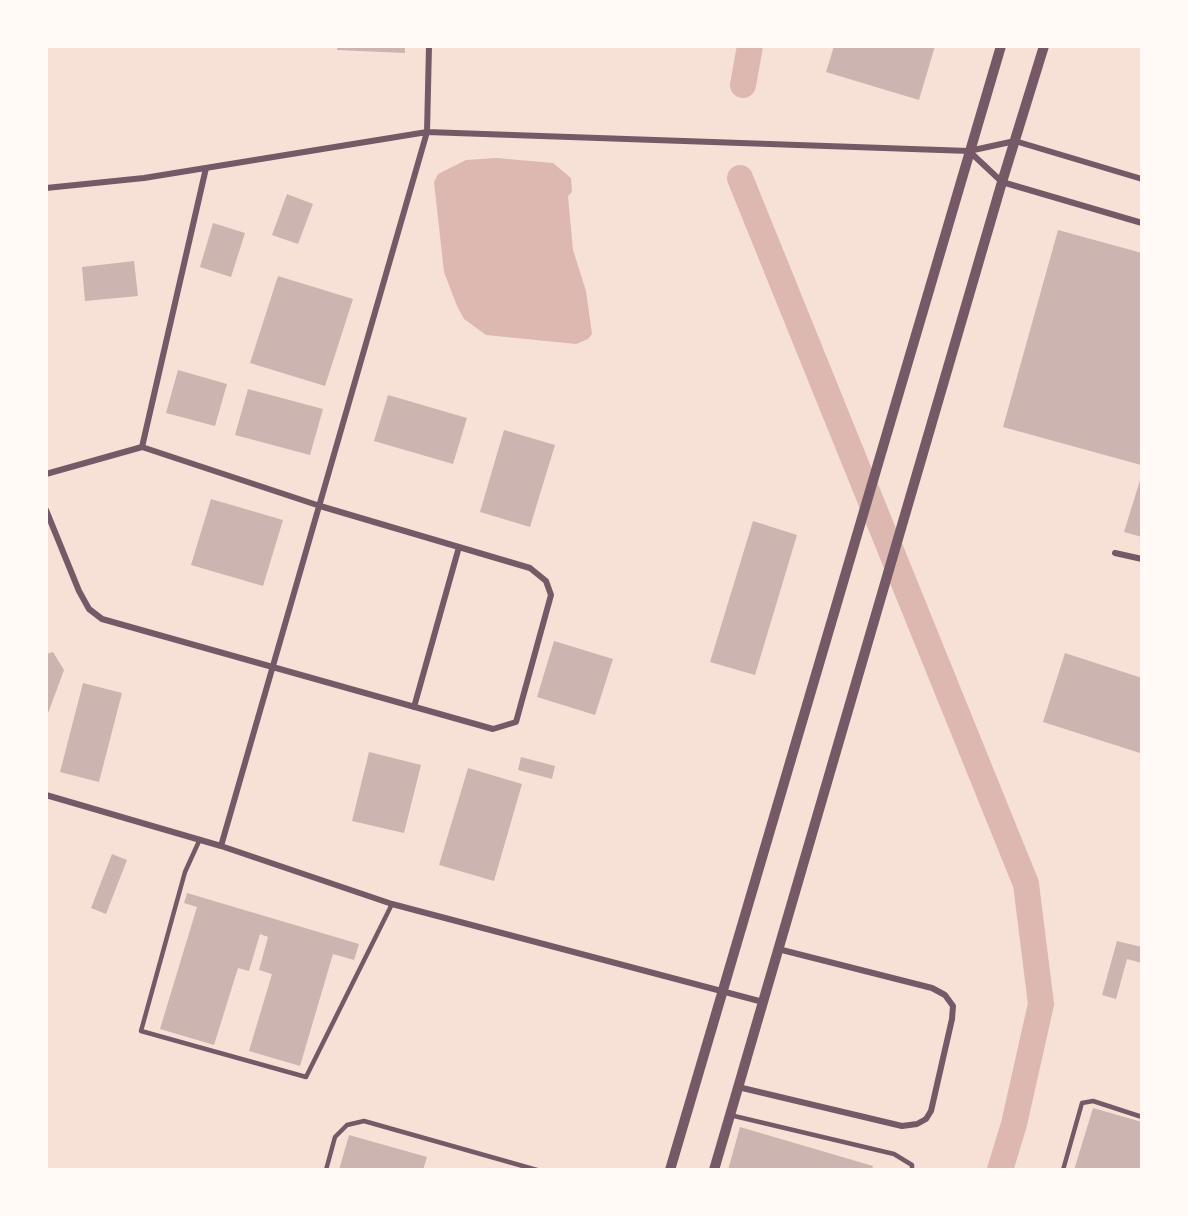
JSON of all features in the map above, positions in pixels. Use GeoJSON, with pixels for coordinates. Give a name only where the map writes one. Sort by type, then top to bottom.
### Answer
{"type":"FeatureCollection","features":[{"type":"Feature","properties":{"kind":"street"},"geometry":{"type":"LineString","coordinates":[[221,846],[427,132],[429,46]]}},
{"type":"Feature","properties":{"kind":"street"},"geometry":{"type":"LineString","coordinates":[[670,1170],[1000,46]]}},
{"type":"Feature","properties":{"kind":"street"},"geometry":{"type":"LineString","coordinates":[[714,1170],[1002,182],[1044,46]]}},
{"type":"Feature","properties":{"kind":"street"},"geometry":{"type":"LineString","coordinates":[[46,188],[144,178],[427,132],[969,150],[1015,141],[1142,179]]}},
{"type":"Feature","properties":{"kind":"street"},"geometry":{"type":"LineString","coordinates":[[969,150],[1002,182],[1142,223]]}},
{"type":"Feature","properties":{"kind":"street"},"geometry":{"type":"LineString","coordinates":[[142,447],[206,168]]}},
{"type":"Feature","properties":{"kind":"street"},"geometry":{"type":"LineString","coordinates":[[46,474],[142,447],[320,506],[531,568],[546,581],[551,595],[516,722],[493,729],[102,619],[89,609],[79,591],[46,510]]}},
{"type":"Feature","properties":{"kind":"street"},"geometry":{"type":"LineString","coordinates":[[414,707],[459,547]]}},
{"type":"Feature","properties":{"kind":"street"},"geometry":{"type":"LineString","coordinates":[[1115,553],[1142,560]]}},
{"type":"Feature","properties":{"kind":"street"},"geometry":{"type":"LineString","coordinates":[[46,795],[200,839],[392,903],[763,1002]]}},
{"type":"Feature","properties":{"kind":"street"},"geometry":{"type":"LineString","coordinates":[[738,1087],[902,1126],[917,1124],[926,1119],[931,1111],[952,1019],[953,1006],[945,996],[932,988],[778,949]]}},
{"type":"Feature","properties":{"kind":"lane"},"geometry":{"type":"LineString","coordinates":[[200,839],[185,872],[141,1031],[306,1077],[392,903]]}},
{"type":"Feature","properties":{"kind":"lane"},"geometry":{"type":"LineString","coordinates":[[1063,1170],[1082,1103],[1093,1101],[1142,1117]]}},
{"type":"Feature","properties":{"kind":"lane"},"geometry":{"type":"LineString","coordinates":[[730,1115],[894,1154],[912,1166],[912,1170]]}},
{"type":"Feature","properties":{"kind":"lane"},"geometry":{"type":"LineString","coordinates":[[326,1170],[335,1137],[347,1125],[364,1121],[537,1170]]}},
{"type":"Feature","properties":{"kind":"shaded area"},"geometry":{"type":"Polygon","coordinates":[[[497,158],[553,163],[571,178],[572,192],[568,196],[573,250],[586,291],[592,334],[588,339],[576,344],[486,335],[464,319],[457,306],[444,272],[434,182],[438,174],[466,160],[497,158]]]}},
{"type":"Feature","properties":{"kind":"building"},"geometry":{"type":"Polygon","coordinates":[[[337,46],[405,46],[405,53],[337,50],[337,46]]]}},
{"type":"Feature","properties":{"kind":"building"},"geometry":{"type":"Polygon","coordinates":[[[834,46],[935,46],[919,100],[826,72],[834,46]]]}},
{"type":"Feature","properties":{"kind":"building"},"geometry":{"type":"Polygon","coordinates":[[[287,194],[313,204],[298,244],[272,235],[287,194]]]}},
{"type":"Feature","properties":{"kind":"building"},"geometry":{"type":"Polygon","coordinates":[[[213,223],[245,233],[231,277],[200,267],[213,223]]]}},
{"type":"Feature","properties":{"kind":"building"},"geometry":{"type":"Polygon","coordinates":[[[1058,230],[1142,253],[1141,465],[1003,427],[1058,230]]]}},
{"type":"Feature","properties":{"kind":"building"},"geometry":{"type":"Polygon","coordinates":[[[134,261],[138,296],[85,301],[82,267],[134,261]]]}},
{"type":"Feature","properties":{"kind":"building"},"geometry":{"type":"Polygon","coordinates":[[[278,276],[353,299],[325,386],[250,363],[278,276]]]}},
{"type":"Feature","properties":{"kind":"building"},"geometry":{"type":"Polygon","coordinates":[[[178,370],[227,384],[215,426],[166,413],[178,370]]]}},
{"type":"Feature","properties":{"kind":"building"},"geometry":{"type":"Polygon","coordinates":[[[248,389],[323,409],[310,455],[235,435],[248,389]]]}},
{"type":"Feature","properties":{"kind":"building"},"geometry":{"type":"Polygon","coordinates":[[[388,395],[467,418],[453,464],[374,441],[388,395]]]}},
{"type":"Feature","properties":{"kind":"building"},"geometry":{"type":"Polygon","coordinates":[[[504,430],[555,445],[530,527],[480,512],[504,430]]]}},
{"type":"Feature","properties":{"kind":"building"},"geometry":{"type":"Polygon","coordinates":[[[1142,477],[1142,537],[1124,532],[1142,477]]]}},
{"type":"Feature","properties":{"kind":"building"},"geometry":{"type":"Polygon","coordinates":[[[211,499],[283,520],[263,586],[191,565],[211,499]]]}},
{"type":"Feature","properties":{"kind":"building"},"geometry":{"type":"Polygon","coordinates":[[[753,521],[797,535],[755,675],[710,662],[753,521]]]}},
{"type":"Feature","properties":{"kind":"building"},"geometry":{"type":"Polygon","coordinates":[[[554,641],[613,659],[595,715],[537,697],[554,641]]]}},
{"type":"Feature","properties":{"kind":"building"},"geometry":{"type":"Polygon","coordinates":[[[53,652],[64,670],[47,716],[46,654],[53,652]]]}},
{"type":"Feature","properties":{"kind":"building"},"geometry":{"type":"Polygon","coordinates":[[[1065,653],[1142,678],[1140,753],[1043,722],[1065,653]]]}},
{"type":"Feature","properties":{"kind":"building"},"geometry":{"type":"Polygon","coordinates":[[[83,683],[122,693],[99,782],[60,772],[83,683]]]}},
{"type":"Feature","properties":{"kind":"building"},"geometry":{"type":"Polygon","coordinates":[[[369,752],[421,765],[404,833],[352,821],[369,752]]]}},
{"type":"Feature","properties":{"kind":"building"},"geometry":{"type":"Polygon","coordinates":[[[521,757],[555,766],[552,779],[518,770],[521,757]]]}},
{"type":"Feature","properties":{"kind":"building"},"geometry":{"type":"Polygon","coordinates":[[[468,768],[522,784],[494,881],[439,865],[468,768]]]}},
{"type":"Feature","properties":{"kind":"building"},"geometry":{"type":"Polygon","coordinates":[[[112,854],[127,860],[106,914],[91,908],[112,854]]]}},
{"type":"Feature","properties":{"kind":"building"},"geometry":{"type":"Polygon","coordinates":[[[187,893],[359,944],[354,960],[333,954],[300,1066],[249,1051],[272,974],[259,970],[268,937],[260,934],[249,971],[238,968],[214,1045],[160,1029],[197,907],[184,903],[187,893]]]}},
{"type":"Feature","properties":{"kind":"building"},"geometry":{"type":"Polygon","coordinates":[[[1117,941],[1142,947],[1142,963],[1127,959],[1116,999],[1102,995],[1117,941]]]}},
{"type":"Feature","properties":{"kind":"building"},"geometry":{"type":"Polygon","coordinates":[[[1093,1108],[1142,1122],[1142,1170],[1074,1170],[1093,1108]]]}},
{"type":"Feature","properties":{"kind":"building"},"geometry":{"type":"Polygon","coordinates":[[[740,1127],[873,1166],[872,1170],[728,1170],[740,1127]]]}},
{"type":"Feature","properties":{"kind":"building"},"geometry":{"type":"Polygon","coordinates":[[[349,1135],[427,1157],[423,1170],[339,1170],[349,1135]]]}},
{"type":"Feature","properties":{"kind":"waterway"},"geometry":{"type":"LineString","coordinates":[[743,85],[750,46]]}},
{"type":"Feature","properties":{"kind":"waterway"},"geometry":{"type":"LineString","coordinates":[[740,178],[1026,884],[1041,1004],[1014,1124],[1000,1170]]}}]}
